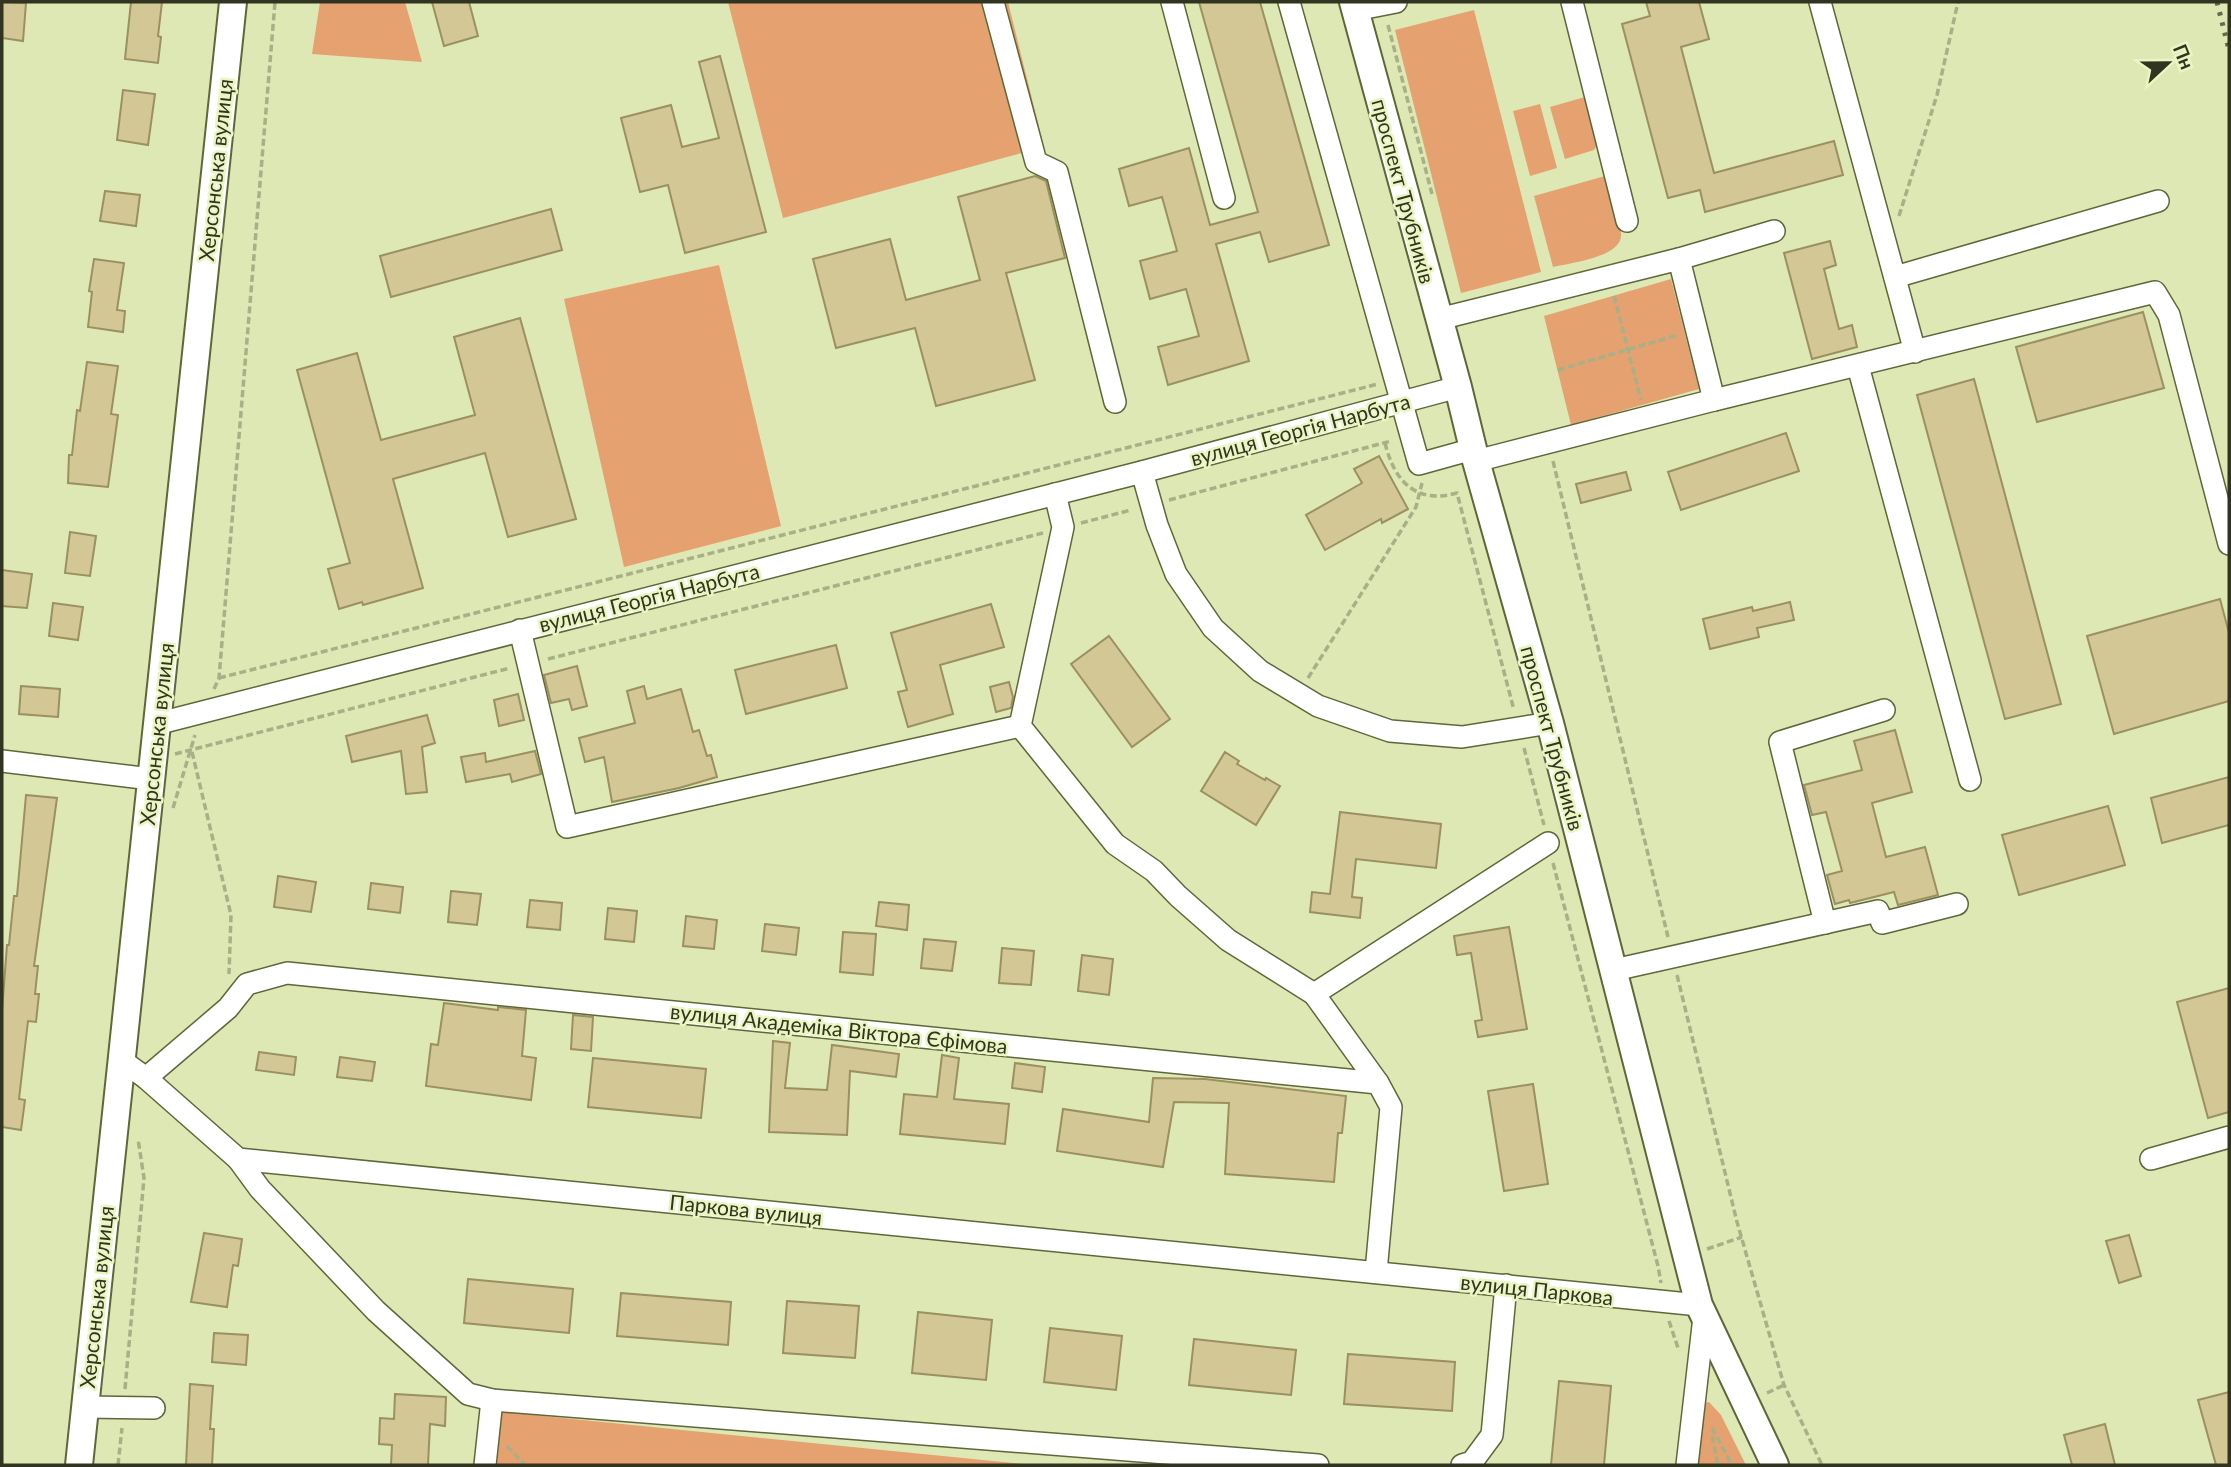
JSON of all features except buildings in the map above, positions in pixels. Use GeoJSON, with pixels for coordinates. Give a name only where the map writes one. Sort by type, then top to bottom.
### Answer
{"type":"FeatureCollection","features":[{"type":"Feature","properties":{"kind":"main road","name":"Херсонська вулиця"},"geometry":{"type":"LineString","coordinates":[[79,1465],[233,2]]}},
{"type":"Feature","properties":{"kind":"main road","name":"проспект Трубників"},"geometry":{"type":"LineString","coordinates":[[1354,6],[1550,723],[1702,1311],[1775,1465]]}},
{"type":"Feature","properties":{"kind":"street"},"geometry":{"type":"LineString","coordinates":[[993,2],[1036,162],[1057,172],[1115,402]]}},
{"type":"Feature","properties":{"kind":"street"},"geometry":{"type":"LineString","coordinates":[[1172,2],[1224,198]]}},
{"type":"Feature","properties":{"kind":"street"},"geometry":{"type":"LineString","coordinates":[[1289,2],[1419,464],[1475,455],[1646,417],[2155,292],[2169,315],[2229,544]]}},
{"type":"Feature","properties":{"kind":"street"},"geometry":{"type":"LineString","coordinates":[[1572,2],[1628,221]]}},
{"type":"Feature","properties":{"kind":"street"},"geometry":{"type":"LineString","coordinates":[[1820,2],[1915,352]]}},
{"type":"Feature","properties":{"kind":"street"},"geometry":{"type":"LineString","coordinates":[[1354,6],[1389,4]]}},
{"type":"Feature","properties":{"kind":"street"},"geometry":{"type":"LineString","coordinates":[[1895,277],[2158,201]]}},
{"type":"Feature","properties":{"kind":"street"},"geometry":{"type":"LineString","coordinates":[[1439,319],[1679,259],[1774,231]]}},
{"type":"Feature","properties":{"kind":"street"},"geometry":{"type":"LineString","coordinates":[[1679,259],[1714,400]]}},
{"type":"Feature","properties":{"kind":"street"},"geometry":{"type":"LineString","coordinates":[[1858,366],[1970,780]]}},
{"type":"Feature","properties":{"kind":"street","name":"вулиця Георгія Нарбута"},"geometry":{"type":"LineString","coordinates":[[156,724],[1055,494],[1458,387]]}},
{"type":"Feature","properties":{"kind":"street"},"geometry":{"type":"LineString","coordinates":[[1142,471],[1176,574],[1213,628],[1260,671],[1318,706],[1390,731],[1462,737],[1550,723]]}},
{"type":"Feature","properties":{"kind":"street"},"geometry":{"type":"LineString","coordinates":[[1020,726],[1063,527],[1055,494]]}},
{"type":"Feature","properties":{"kind":"street"},"geometry":{"type":"LineString","coordinates":[[520,630],[566,827],[1020,726]]}},
{"type":"Feature","properties":{"kind":"street"},"geometry":{"type":"LineString","coordinates":[[1825,923],[1780,742],[1884,710]]}},
{"type":"Feature","properties":{"kind":"street"},"geometry":{"type":"LineString","coordinates":[[1020,726],[1115,845],[1154,871],[1228,940],[1314,994],[1378,1083],[1391,1107],[1376,1272]]}},
{"type":"Feature","properties":{"kind":"street"},"geometry":{"type":"LineString","coordinates":[[2,761],[152,769]]}},
{"type":"Feature","properties":{"kind":"street"},"geometry":{"type":"LineString","coordinates":[[1314,994],[1548,844]]}},
{"type":"Feature","properties":{"kind":"street"},"geometry":{"type":"LineString","coordinates":[[1614,970],[1878,911],[1882,923],[1956,904]]}},
{"type":"Feature","properties":{"kind":"street","name":"вулиця Академіка Віктора Єфімова"},"geometry":{"type":"LineString","coordinates":[[146,1078],[228,1008],[247,984],[287,973],[1378,1083]]}},
{"type":"Feature","properties":{"kind":"street"},"geometry":{"type":"LineString","coordinates":[[121,1060],[146,1078],[238,1159],[260,1189],[376,1311],[468,1394],[492,1400],[1318,1465]]}},
{"type":"Feature","properties":{"kind":"street"},"geometry":{"type":"LineString","coordinates":[[2151,1159],[2229,1137]]}},
{"type":"Feature","properties":{"kind":"street","name":"Паркова вулиця"},"geometry":{"type":"LineString","coordinates":[[238,1159],[1376,1272]]}},
{"type":"Feature","properties":{"kind":"street","name":"вулиця Паркова"},"geometry":{"type":"LineString","coordinates":[[1376,1272],[1663,1301],[1702,1311]]}},
{"type":"Feature","properties":{"kind":"street"},"geometry":{"type":"LineString","coordinates":[[1462,1465],[1472,1462],[1492,1434],[1506,1285]]}},
{"type":"Feature","properties":{"kind":"street"},"geometry":{"type":"LineString","coordinates":[[1687,1465],[1702,1311]]}},
{"type":"Feature","properties":{"kind":"street"},"geometry":{"type":"LineString","coordinates":[[485,1465],[492,1400]]}},
{"type":"Feature","properties":{"kind":"street"},"geometry":{"type":"LineString","coordinates":[[85,1407],[154,1408]]}},
{"type":"Feature","properties":{"kind":"path"},"geometry":{"type":"LineString","coordinates":[[228,1008],[231,915],[191,750],[202,711],[219,678],[275,2]]}},
{"type":"Feature","properties":{"kind":"path"},"geometry":{"type":"LineString","coordinates":[[1888,251],[1937,94],[1958,2]]}},
{"type":"Feature","properties":{"kind":"path"},"geometry":{"type":"LineString","coordinates":[[1389,4],[1432,194]]}},
{"type":"Feature","properties":{"kind":"path"},"geometry":{"type":"LineString","coordinates":[[1609,277],[1646,417]]}},
{"type":"Feature","properties":{"kind":"path"},"geometry":{"type":"LineString","coordinates":[[1558,370],[1696,330]]}},
{"type":"Feature","properties":{"kind":"path"},"geometry":{"type":"LineString","coordinates":[[219,678],[1396,379]]}},
{"type":"Feature","properties":{"kind":"path"},"geometry":{"type":"LineString","coordinates":[[152,769],[191,750],[1152,505],[1410,436]]}},
{"type":"Feature","properties":{"kind":"path"},"geometry":{"type":"LineString","coordinates":[[1298,694],[1416,507],[1423,486],[1419,464]]}},
{"type":"Feature","properties":{"kind":"path"},"geometry":{"type":"LineString","coordinates":[[1457,493],[1658,1266],[1663,1301],[1682,1362]]}},
{"type":"Feature","properties":{"kind":"path"},"geometry":{"type":"LineString","coordinates":[[118,1465],[144,1178],[137,1135]]}},
{"type":"Feature","properties":{"kind":"path"},"geometry":{"type":"LineString","coordinates":[[1718,1465],[1709,1422],[1732,1465]]}},
{"type":"Feature","properties":{"kind":"shaded area"},"geometry":{"type":"Polygon","coordinates":[[[320,2],[405,2],[422,62],[312,54],[320,2]]]}},
{"type":"Feature","properties":{"kind":"shaded area"},"geometry":{"type":"Polygon","coordinates":[[[728,2],[1008,2],[1044,147],[783,218],[728,2]]]}},
{"type":"Feature","properties":{"kind":"shaded area"},"geometry":{"type":"Polygon","coordinates":[[[1474,10],[1541,272],[1461,293],[1395,30],[1474,10]]]}},
{"type":"Feature","properties":{"kind":"shaded area"},"geometry":{"type":"Polygon","coordinates":[[[1585,97],[1597,145],[1594,150],[1565,159],[1550,107],[1585,97]]]}},
{"type":"Feature","properties":{"kind":"shaded area"},"geometry":{"type":"Polygon","coordinates":[[[1540,104],[1557,168],[1530,176],[1513,111],[1540,104]]]}},
{"type":"Feature","properties":{"kind":"shaded area"},"geometry":{"type":"Polygon","coordinates":[[[1605,176],[1619,220],[1619,242],[1614,248],[1594,258],[1553,267],[1534,196],[1605,176]]]}},
{"type":"Feature","properties":{"kind":"shaded area"},"geometry":{"type":"Polygon","coordinates":[[[719,265],[781,526],[624,567],[564,299],[719,265]]]}},
{"type":"Feature","properties":{"kind":"shaded area"},"geometry":{"type":"Polygon","coordinates":[[[1671,279],[1699,389],[1571,425],[1544,316],[1671,279]]]}},
{"type":"Feature","properties":{"kind":"shaded area"},"geometry":{"type":"Polygon","coordinates":[[[1709,1402],[1721,1415],[1746,1465],[1693,1465],[1702,1403],[1709,1402]]]}},
{"type":"Feature","properties":{"kind":"shaded area"},"geometry":{"type":"Polygon","coordinates":[[[502,1412],[1033,1465],[497,1465],[502,1412]]]}},
{"type":"Feature","properties":{"kind":"railway"},"geometry":{"type":"LineString","coordinates":[[2217,2],[2229,50]]}}]}
